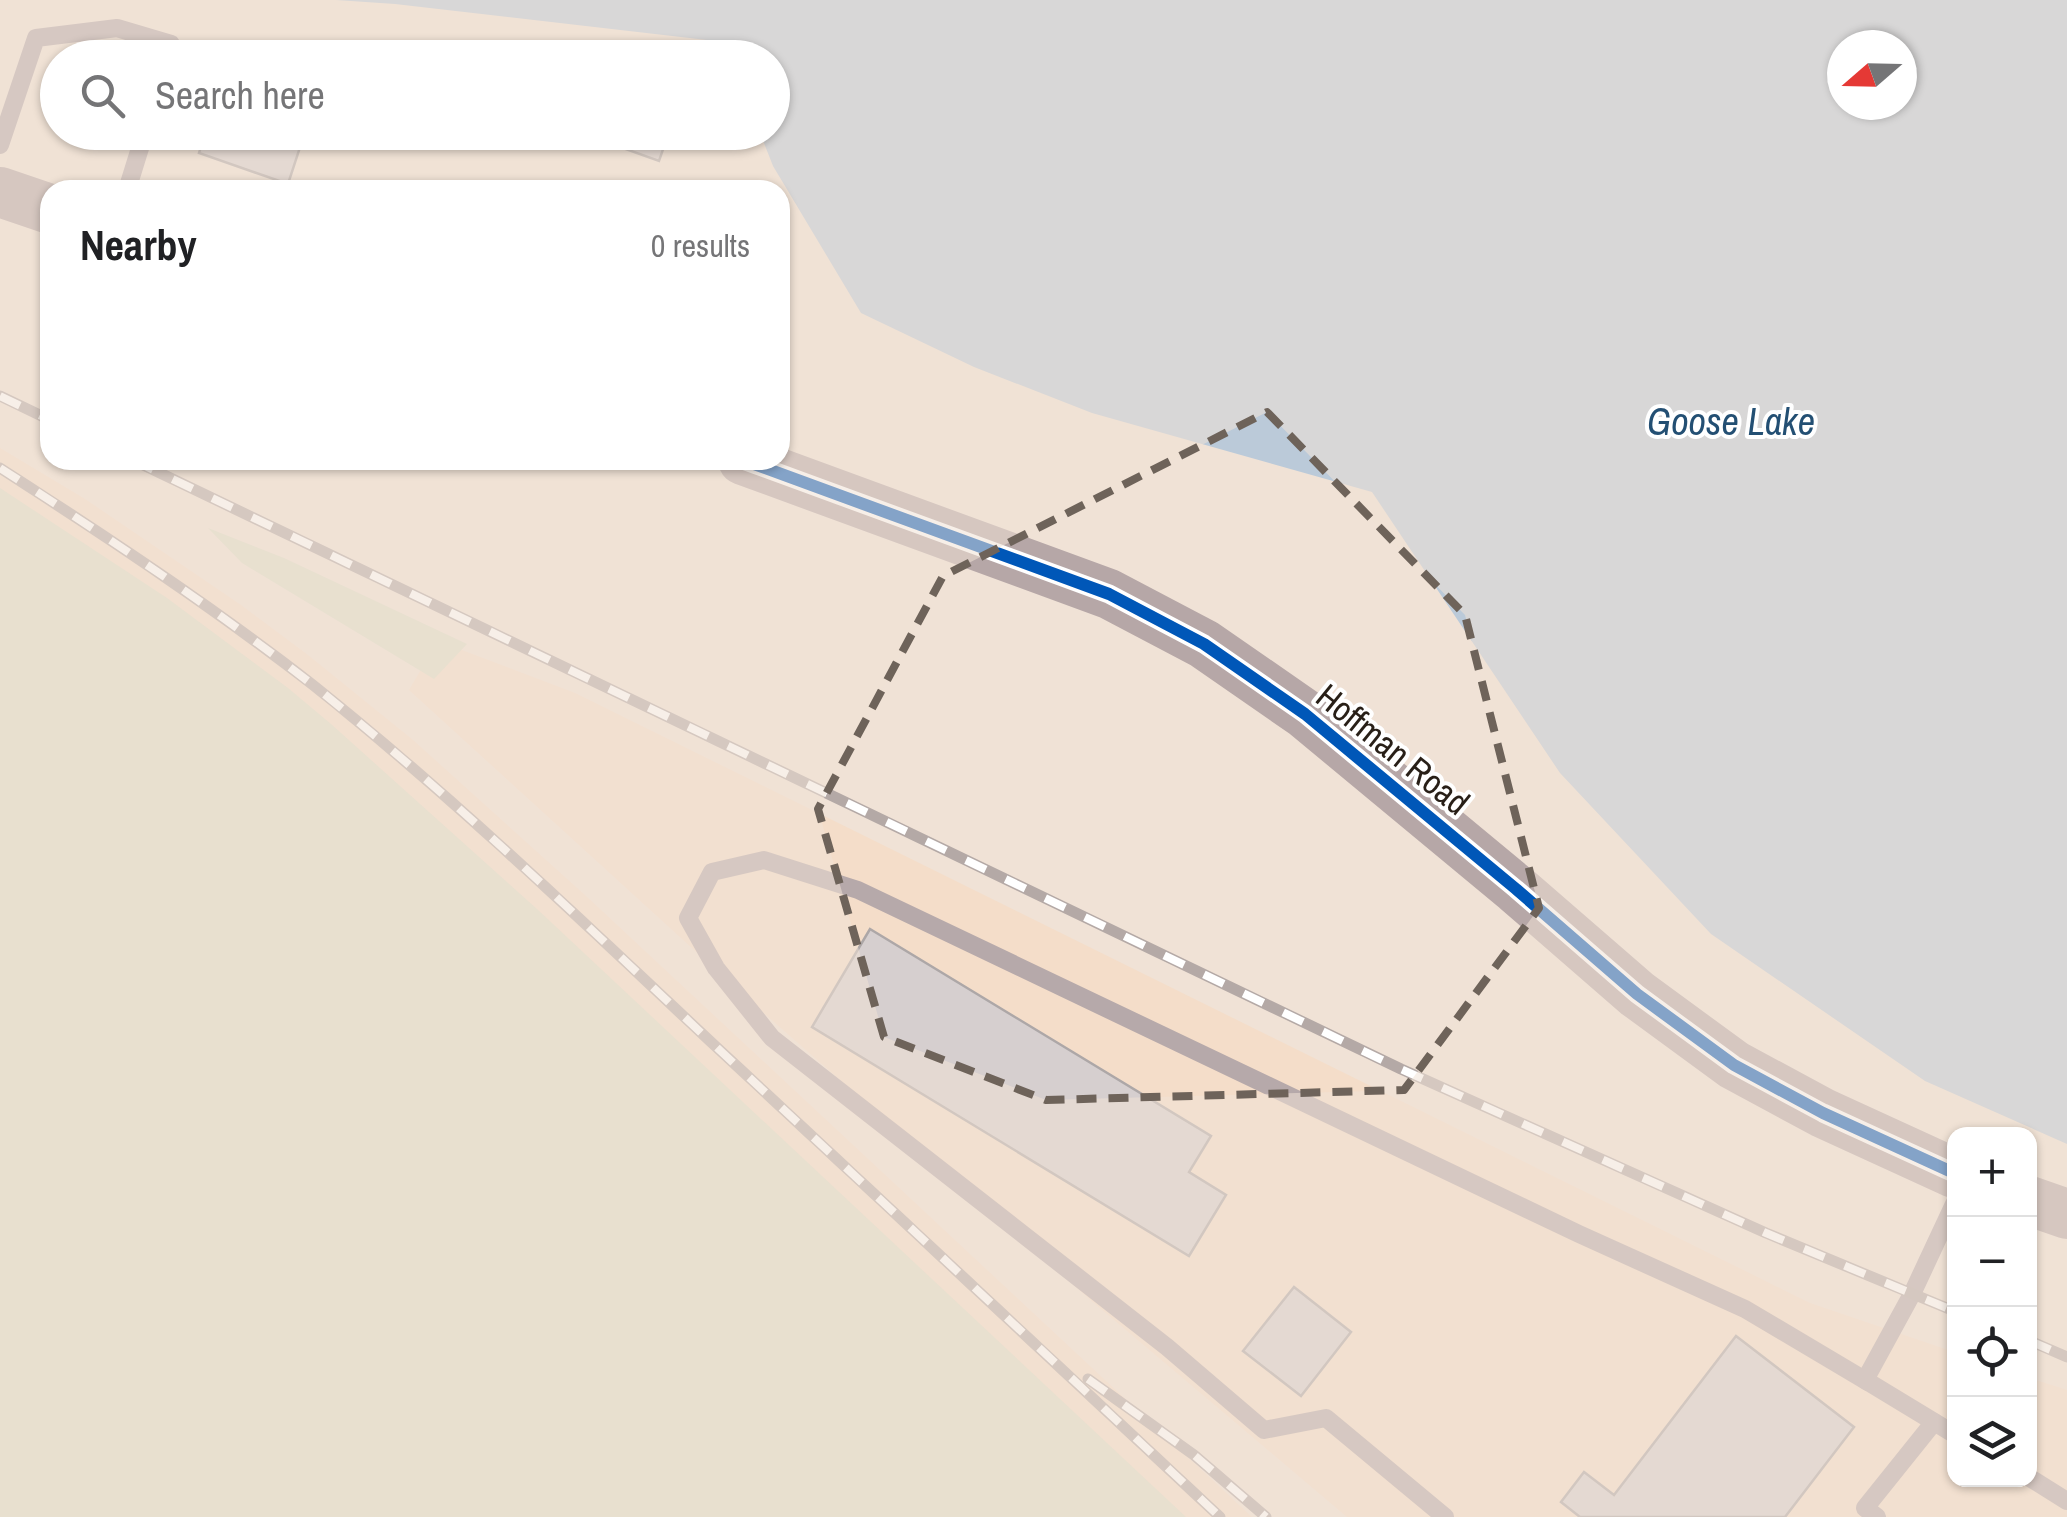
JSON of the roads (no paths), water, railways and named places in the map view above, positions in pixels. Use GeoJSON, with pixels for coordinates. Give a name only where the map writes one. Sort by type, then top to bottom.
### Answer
{"type":"FeatureCollection","features":[{"type":"Feature","properties":{"kind":"street"},"geometry":{"type":"LineString","coordinates":[[0,192],[40,206]]}},
{"type":"Feature","properties":{"kind":"street","name":"Hoffman Road"},"geometry":{"type":"LineString","coordinates":[[771,470],[1109,594],[1204,644],[1305,714],[1637,994],[1734,1065],[1823,1113],[1947,1171]]}},
{"type":"Feature","properties":{"kind":"street"},"geometry":{"type":"LineString","coordinates":[[2037,1203],[2067,1214]]}},
{"type":"Feature","properties":{"kind":"lane"},"geometry":{"type":"LineString","coordinates":[[0,144],[36,38],[117,28],[158,40]]}},
{"type":"Feature","properties":{"kind":"lane"},"geometry":{"type":"LineString","coordinates":[[130,180],[139,150]]}},
{"type":"Feature","properties":{"kind":"lane"},"geometry":{"type":"LineString","coordinates":[[1445,1517],[1326,1418],[1264,1430],[1167,1346],[772,1038],[716,968],[688,918],[712,872],[764,860],[858,890],[1579,1234],[1745,1309],[1947,1430]]}},
{"type":"Feature","properties":{"kind":"lane"},"geometry":{"type":"LineString","coordinates":[[1868,1382],[1864,1380],[1912,1294],[1948,1217]]}},
{"type":"Feature","properties":{"kind":"lane"},"geometry":{"type":"LineString","coordinates":[[1877,1517],[1865,1508],[1934,1422]]}},
{"type":"Feature","properties":{"kind":"lane"},"geometry":{"type":"LineString","coordinates":[[2037,1482],[2067,1500]]}},
{"type":"Feature","properties":{"kind":"water","name":"Goose Lake"},"geometry":{"type":"Polygon","coordinates":[[[336,0],[2067,0],[2067,1144],[2037,1131],[2037,1127],[2029,1127],[1925,1081],[1711,934],[1560,773],[1372,492],[1092,413],[974,367],[861,313],[790,194],[790,180],[781,180],[767,150],[790,150],[790,40],[707,40],[336,0]]]}},
{"type":"Feature","properties":{"kind":"railway"},"geometry":{"type":"LineString","coordinates":[[0,396],[40,415]]}},
{"type":"Feature","properties":{"kind":"railway"},"geometry":{"type":"LineString","coordinates":[[0,468],[237,628],[416,770],[1220,1517]]}},
{"type":"Feature","properties":{"kind":"railway"},"geometry":{"type":"LineString","coordinates":[[154,470],[1401,1069],[1766,1233],[1947,1308]]}},
{"type":"Feature","properties":{"kind":"railway"},"geometry":{"type":"LineString","coordinates":[[2037,1344],[2067,1357]]}},
{"type":"Feature","properties":{"kind":"railway"},"geometry":{"type":"LineString","coordinates":[[1088,1379],[1194,1455],[1266,1517]]}}]}
